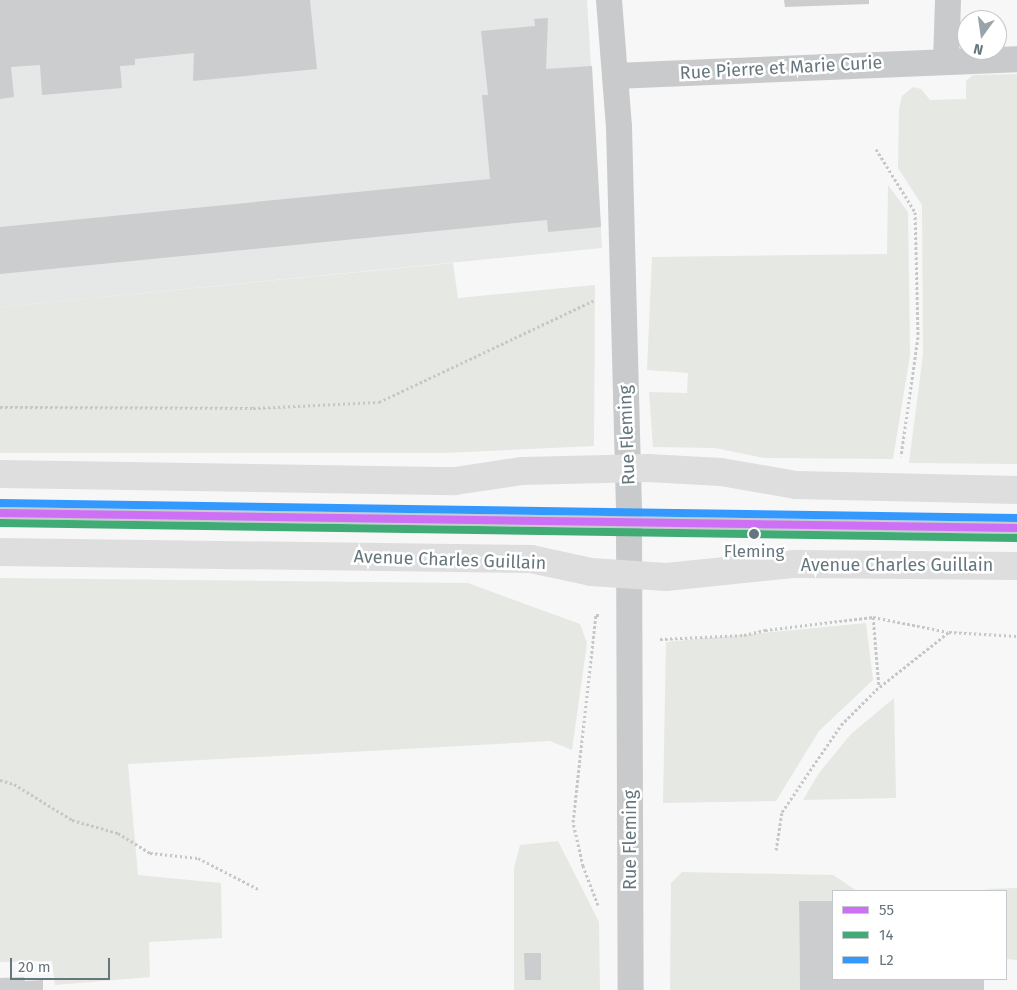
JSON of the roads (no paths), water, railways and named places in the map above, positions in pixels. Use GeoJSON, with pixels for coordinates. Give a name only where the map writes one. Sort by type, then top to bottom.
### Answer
{"type":"FeatureCollection","features":[{"type":"Feature","properties":{"kind":"street","name":"Rue Fleming"},"geometry":{"type":"LineString","coordinates":[[609,0],[615,76],[628,468],[631,990]]}},
{"type":"Feature","properties":{"kind":"street"},"geometry":{"type":"LineString","coordinates":[[946,61],[948,0]]}},
{"type":"Feature","properties":{"kind":"street","name":"Rue Pierre et Marie Curie"},"geometry":{"type":"LineString","coordinates":[[615,76],[1017,59]]}},
{"type":"Feature","properties":{"kind":"street"},"geometry":{"type":"LineString","coordinates":[[0,474],[455,480],[530,471],[628,468],[698,470],[796,485],[1017,490]]}},
{"type":"Feature","properties":{"kind":"street","name":"Avenue Charles Guillain"},"geometry":{"type":"LineString","coordinates":[[0,552],[531,559],[629,576],[698,575],[796,564],[1017,566]]}},
{"type":"Feature","properties":{"kind":"lane"},"geometry":{"type":"LineString","coordinates":[[0,513],[1017,528]]}},
{"type":"Feature","properties":{"kind":"place","name":"Fleming"},"geometry":{"type":"Point","coordinates":[754,534]}}]}
